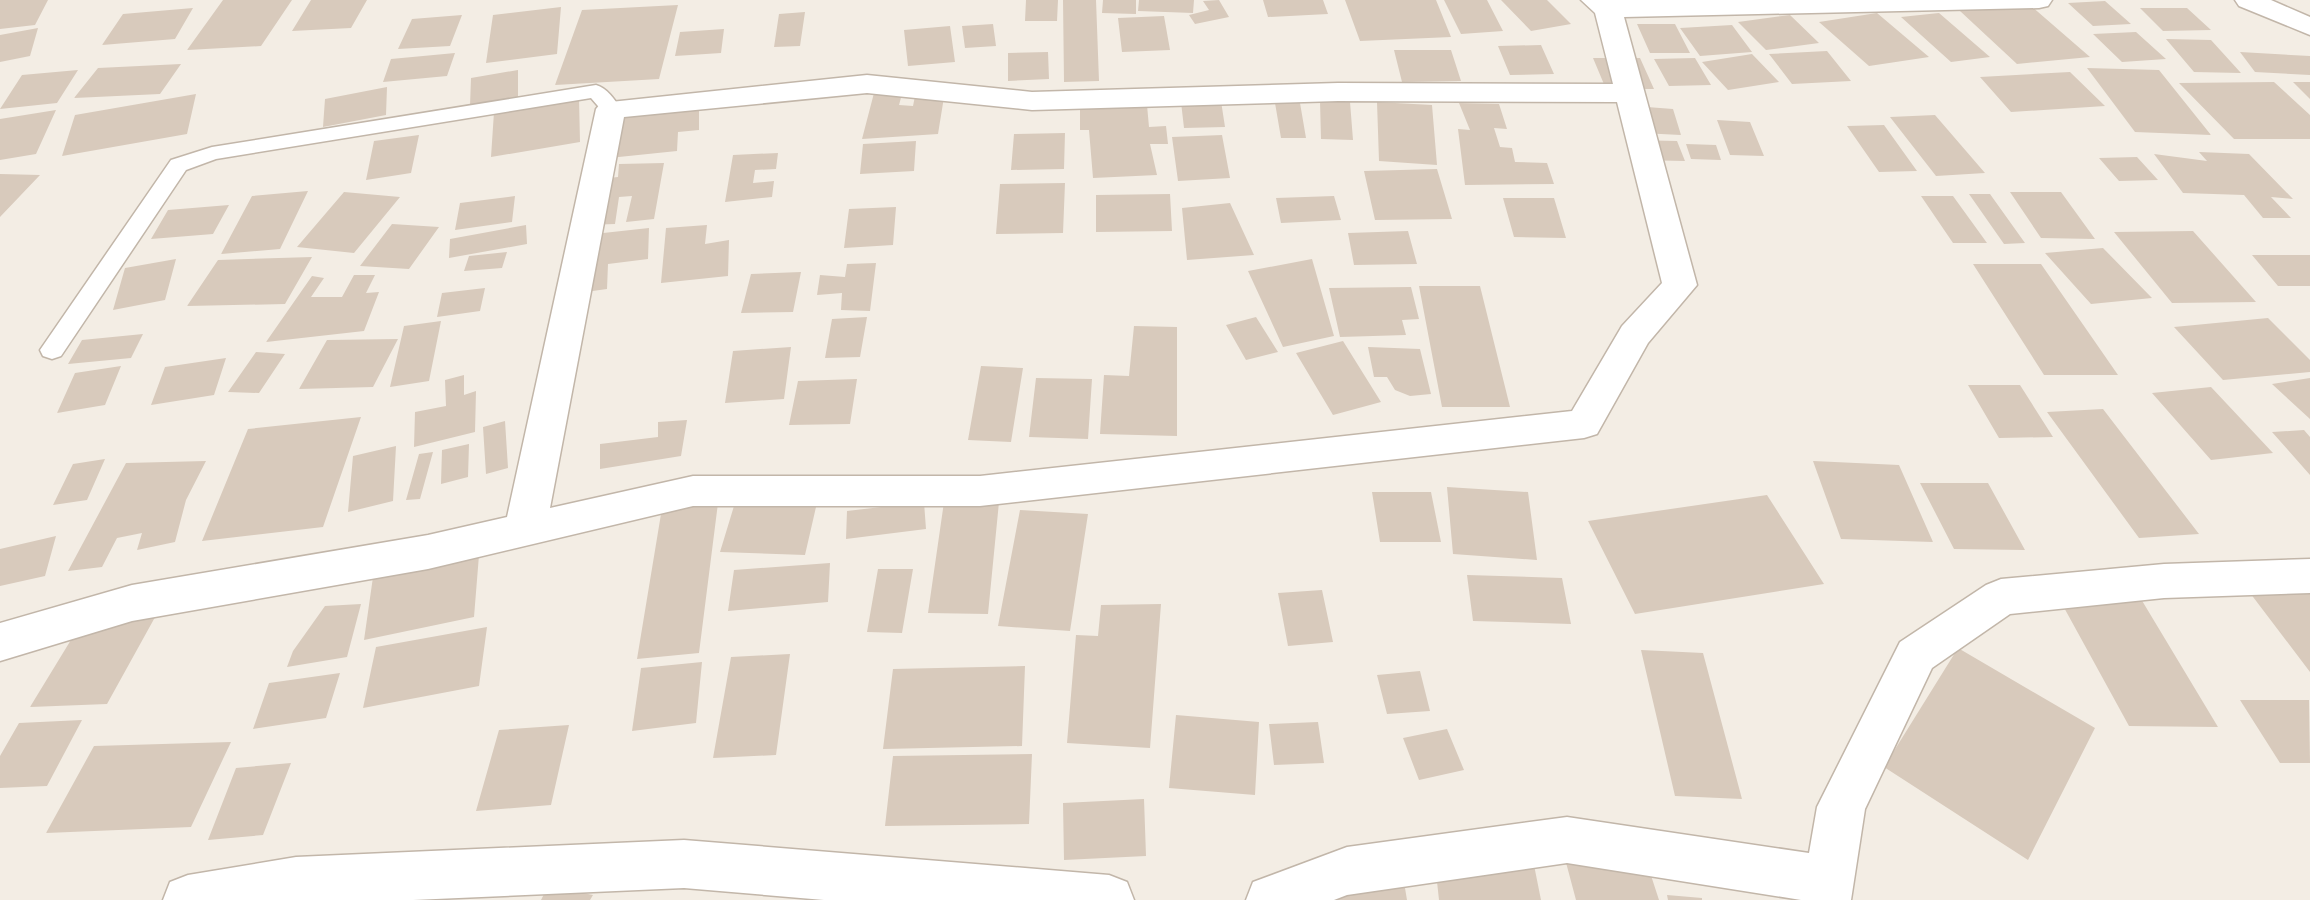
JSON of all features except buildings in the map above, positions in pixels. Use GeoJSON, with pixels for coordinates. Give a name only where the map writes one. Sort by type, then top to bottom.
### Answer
{"type":"FeatureCollection","features":[{"type":"Feature","properties":{"kind":"street"},"geometry":{"type":"LineString","coordinates":[[0,642],[132,603],[428,552],[693,491],[980,491],[1584,424],[1635,335],[1681,285],[1630,93],[1601,4],[2039,0]]}},
{"type":"Feature","properties":{"kind":"street"},"geometry":{"type":"LineString","coordinates":[[2248,0],[2310,27]]}},
{"type":"Feature","properties":{"kind":"street"},"geometry":{"type":"LineString","coordinates":[[525,530],[611,109],[867,84],[1032,101],[1338,92],[1630,93]]}},
{"type":"Feature","properties":{"kind":"street"},"geometry":{"type":"LineString","coordinates":[[1271,900],[1347,871],[1567,840],[1828,890],[1841,807],[1916,656],[2001,597],[2164,581],[2310,576]]}},
{"type":"Feature","properties":{"kind":"street"},"geometry":{"type":"LineString","coordinates":[[187,900],[310,880],[684,864],[760,886],[1109,900]]}},
{"type":"Feature","properties":{"kind":"lane"},"geometry":{"type":"LineString","coordinates":[[51,349],[178,165],[212,153],[596,91],[611,109]]}}]}
